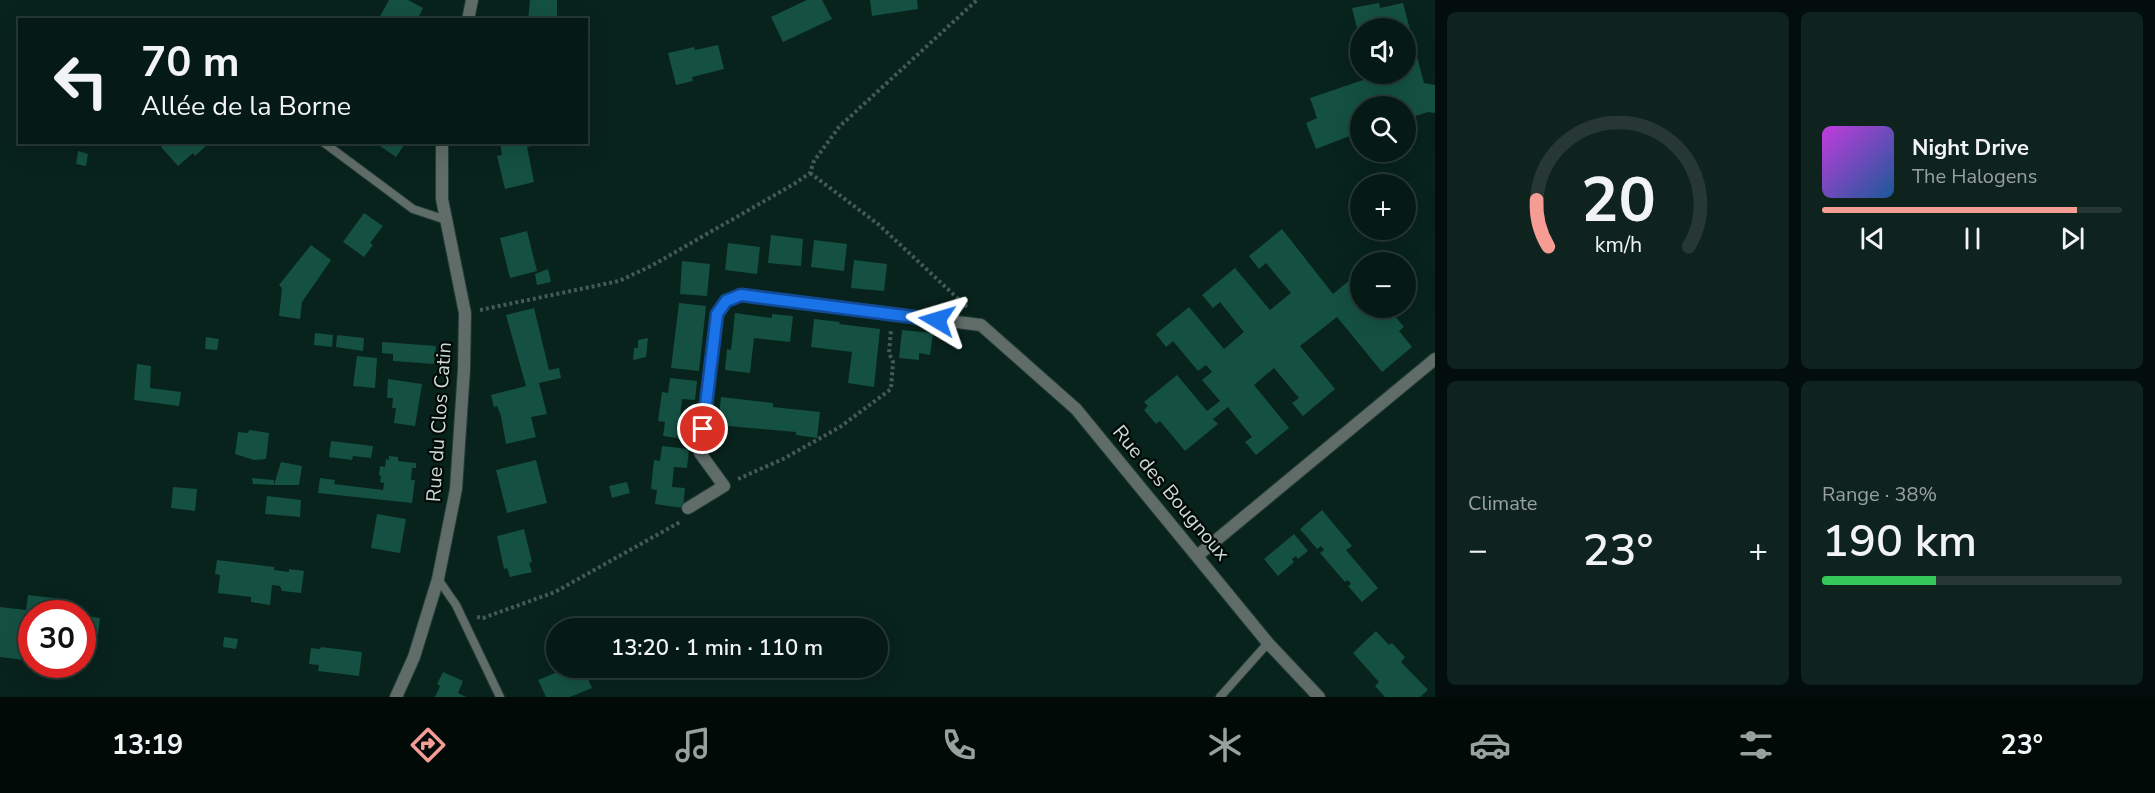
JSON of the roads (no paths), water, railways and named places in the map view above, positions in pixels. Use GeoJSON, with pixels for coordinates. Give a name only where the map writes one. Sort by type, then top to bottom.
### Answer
{"type":"FeatureCollection","features":[{"type":"Feature","properties":{"kind":"street"},"geometry":{"type":"LineString","coordinates":[[468,18],[472,0]]}},
{"type":"Feature","properties":{"kind":"street","name":"Rue du Clos Catin"},"geometry":{"type":"LineString","coordinates":[[396,697],[414,657],[438,579],[456,489],[464,369],[465,313],[442,199],[442,144]]}},
{"type":"Feature","properties":{"kind":"street","name":"Rue des Bougnoux"},"geometry":{"type":"LineString","coordinates":[[688,508],[724,486],[700,453],[717,314],[726,301],[741,295],[981,325],[1076,409],[1268,643],[1319,697]]}},
{"type":"Feature","properties":{"kind":"street"},"geometry":{"type":"LineString","coordinates":[[1197,556],[1435,359]]}},
{"type":"Feature","properties":{"kind":"lane"},"geometry":{"type":"LineString","coordinates":[[326,144],[413,209],[446,220]]}},
{"type":"Feature","properties":{"kind":"lane"},"geometry":{"type":"LineString","coordinates":[[438,579],[461,615],[500,697]]}},
{"type":"Feature","properties":{"kind":"lane"},"geometry":{"type":"LineString","coordinates":[[1220,697],[1268,643]]}}]}
